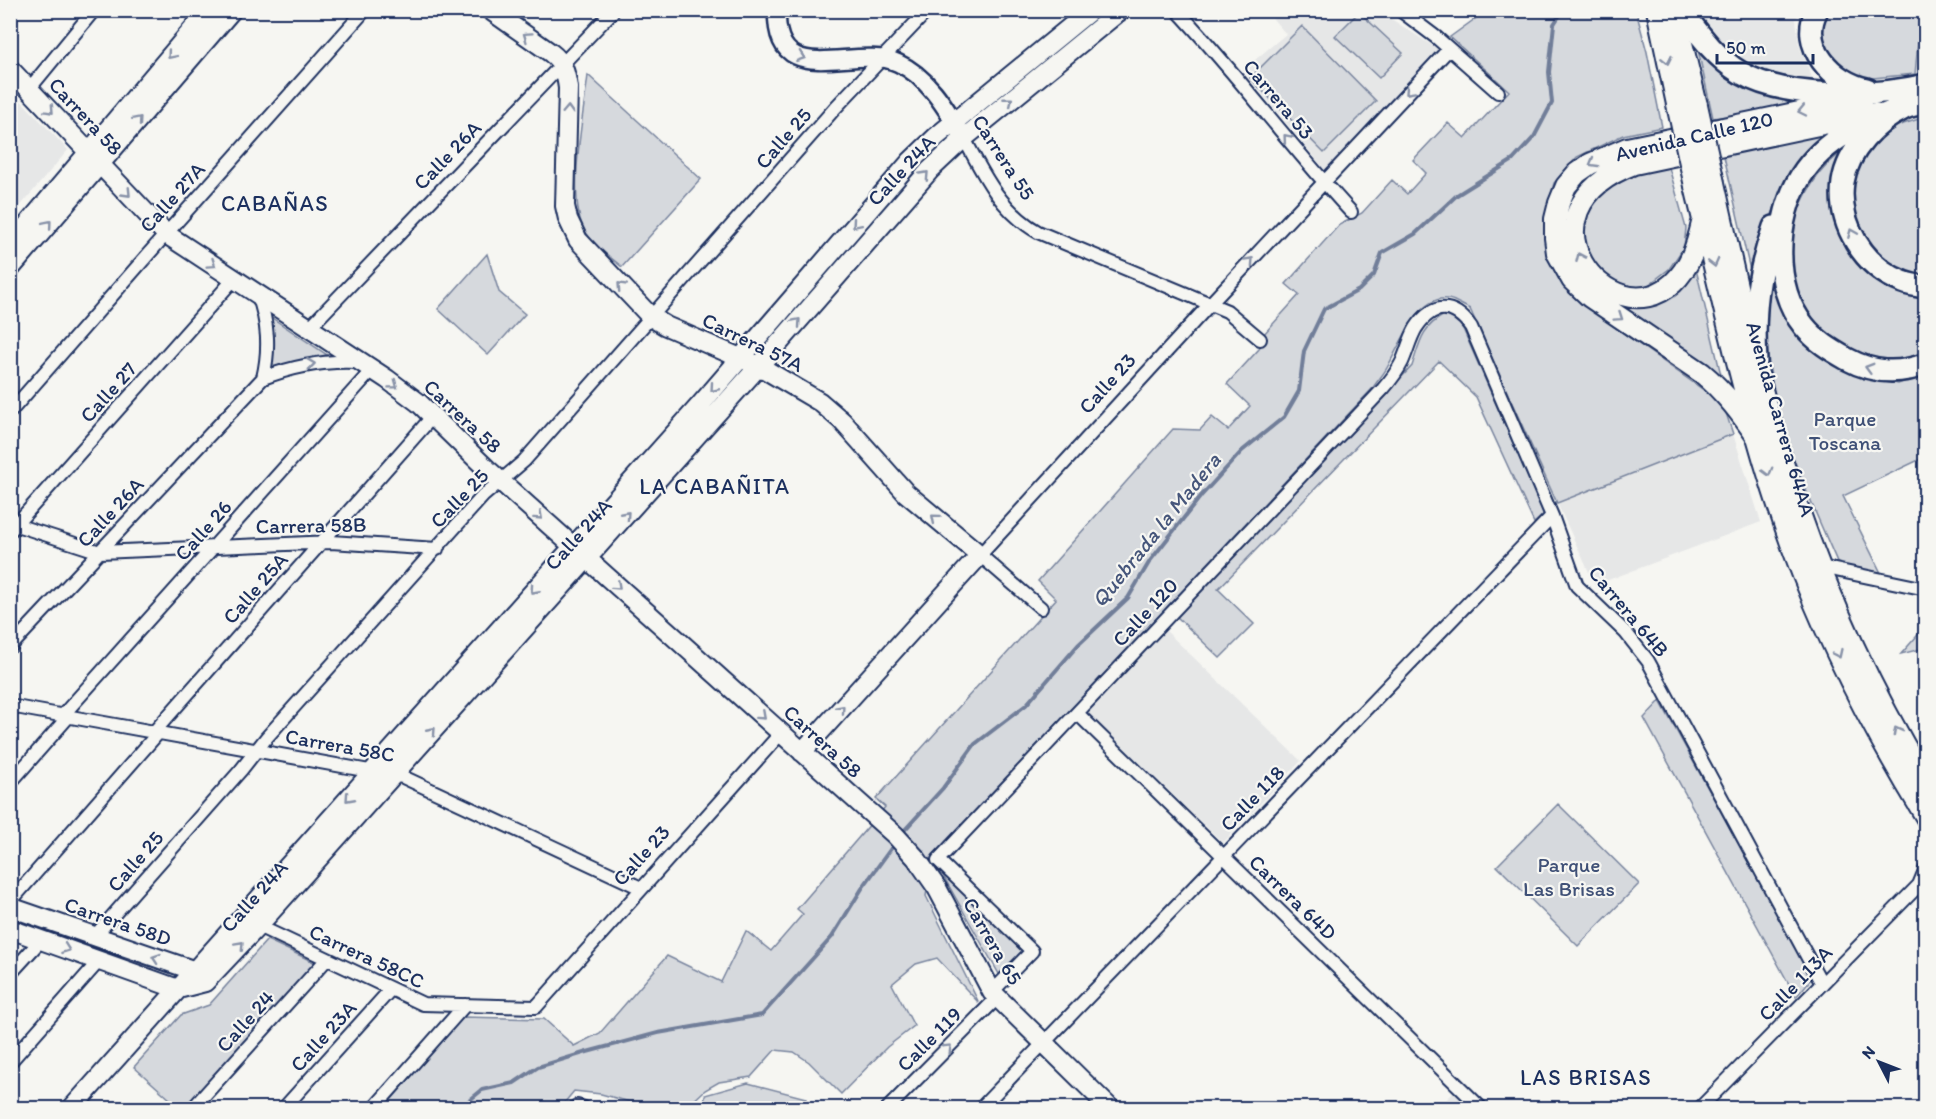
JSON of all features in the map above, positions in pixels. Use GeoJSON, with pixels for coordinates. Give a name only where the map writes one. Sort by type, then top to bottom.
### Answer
{"type":"FeatureCollection","features":[{"type":"Feature","properties":{"kind":"highway"},"geometry":{"type":"LineString","coordinates":[[1681,10],[1713,50],[1741,73],[1761,82],[1791,89],[1910,100]]}},
{"type":"Feature","properties":{"kind":"highway"},"geometry":{"type":"LineString","coordinates":[[1816,10],[1812,34],[1815,52],[1826,67],[1842,80],[1859,88],[1910,100]]}},
{"type":"Feature","properties":{"kind":"highway","name":"Avenida Calle 120"},"geometry":{"type":"LineString","coordinates":[[1926,85],[1864,140],[1854,153],[1843,182],[1844,210],[1853,238],[1868,258],[1890,276],[1904,283],[1926,287]]}},
{"type":"Feature","properties":{"kind":"highway"},"geometry":{"type":"LineString","coordinates":[[1756,362],[1754,326],[1758,282],[1781,210],[1800,176],[1825,148],[1842,136],[1910,100]]}},
{"type":"Feature","properties":{"kind":"highway"},"geometry":{"type":"LineString","coordinates":[[1800,176],[1783,219],[1780,243],[1781,264],[1788,294],[1803,325],[1828,348],[1861,366],[1895,372],[1926,364]]}},
{"type":"Feature","properties":{"kind":"main road"},"geometry":{"type":"LineString","coordinates":[[10,269],[209,10]]}},
{"type":"Feature","properties":{"kind":"main road"},"geometry":{"type":"LineString","coordinates":[[10,245],[232,10]]}},
{"type":"Feature","properties":{"kind":"main road"},"geometry":{"type":"LineString","coordinates":[[490,10],[551,53],[561,63]]}},
{"type":"Feature","properties":{"kind":"main road","name":"Calle 24A"},"geometry":{"type":"LineString","coordinates":[[202,974],[258,926],[393,774],[741,357],[900,173],[954,122],[1091,10]]}},
{"type":"Feature","properties":{"kind":"main road","name":"Calle 24A"},"geometry":{"type":"LineString","coordinates":[[178,989],[200,985],[202,974],[373,771],[759,366],[917,183],[963,138],[1121,10]]}},
{"type":"Feature","properties":{"kind":"main road","name":"Avenida Carrera 64AA"},"geometry":{"type":"LineString","coordinates":[[1657,10],[1688,107]]}},
{"type":"Feature","properties":{"kind":"main road","name":"Avenida Carrera 64AA"},"geometry":{"type":"LineString","coordinates":[[1674,10],[1688,107],[1705,184],[1784,465],[1821,567],[1860,657],[1926,782]]}},
{"type":"Feature","properties":{"kind":"main road","name":"Carrera 57A"},"geometry":{"type":"LineString","coordinates":[[561,63],[568,88],[564,192],[568,219],[578,240],[651,317],[666,327],[759,366],[836,414],[906,493],[980,555]]}},
{"type":"Feature","properties":{"kind":"main road","name":"Carrera 58"},"geometry":{"type":"LineString","coordinates":[[10,69],[166,234],[367,366],[433,416],[500,481],[872,815]]}},
{"type":"Feature","properties":{"kind":"main road","name":"Avenida Calle 120"},"geometry":{"type":"LineString","coordinates":[[1703,220],[1693,255],[1683,272],[1672,284],[1658,293],[1643,297],[1616,294],[1594,278],[1577,252],[1574,236],[1575,219],[1581,204],[1590,190],[1605,177],[1628,166],[1910,100]]}},
{"type":"Feature","properties":{"kind":"main road","name":"Avenida Calle 120"},"geometry":{"type":"LineString","coordinates":[[1759,440],[1740,412],[1716,384],[1590,297],[1572,280],[1557,253],[1555,219],[1558,203],[1566,186],[1577,173],[1590,164],[1627,148],[1910,100]]}},
{"type":"Feature","properties":{"kind":"main road","name":"Avenida Carrera 64AA"},"geometry":{"type":"LineString","coordinates":[[1705,184],[1703,220],[1759,440],[1793,550],[1815,603],[1879,737],[1926,817]]}},
{"type":"Feature","properties":{"kind":"main road","name":"Calle 23"},"geometry":{"type":"LineString","coordinates":[[802,752],[980,555]]}},
{"type":"Feature","properties":{"kind":"main road","name":"Carrera 65"},"geometry":{"type":"LineString","coordinates":[[872,815],[906,846],[937,888],[994,995],[1110,1108]]}},
{"type":"Feature","properties":{"kind":"main road","name":"Carrera 58D"},"geometry":{"type":"LineString","coordinates":[[10,907],[202,974]]}},
{"type":"Feature","properties":{"kind":"main road","name":"Carrera 58D"},"geometry":{"type":"LineString","coordinates":[[10,929],[178,989]]}},
{"type":"Feature","properties":{"kind":"main road"},"geometry":{"type":"LineString","coordinates":[[72,1108],[178,989]]}},
{"type":"Feature","properties":{"kind":"street"},"geometry":{"type":"LineString","coordinates":[[30,88],[94,10]]}},
{"type":"Feature","properties":{"kind":"street","name":"Calle 27A"},"geometry":{"type":"LineString","coordinates":[[10,412],[364,10]]}},
{"type":"Feature","properties":{"kind":"street","name":"Calle 26A"},"geometry":{"type":"LineString","coordinates":[[309,328],[614,10]]}},
{"type":"Feature","properties":{"kind":"street","name":"Carrera 55"},"geometry":{"type":"LineString","coordinates":[[777,10],[777,30],[781,41],[788,52],[800,59],[814,61],[881,58],[896,62],[916,74],[941,101],[1001,201],[1025,225],[1227,310],[1260,339]]}},
{"type":"Feature","properties":{"kind":"street","name":"Calle 25"},"geometry":{"type":"LineString","coordinates":[[94,937],[483,496],[524,461],[881,58],[928,10]]}},
{"type":"Feature","properties":{"kind":"street","name":"Carrera 53"},"geometry":{"type":"LineString","coordinates":[[1177,10],[1351,212]]}},
{"type":"Feature","properties":{"kind":"street"},"geometry":{"type":"LineString","coordinates":[[1401,11],[1449,48],[1498,92]]}},
{"type":"Feature","properties":{"kind":"street","name":"Calle 23"},"geometry":{"type":"LineString","coordinates":[[980,555],[1449,48]]}},
{"type":"Feature","properties":{"kind":"street","name":"Calle 27"},"geometry":{"type":"LineString","coordinates":[[12,526],[234,279]]}},
{"type":"Feature","properties":{"kind":"street"},"geometry":{"type":"LineString","coordinates":[[258,295],[265,314],[267,330],[267,362],[263,378]]}},
{"type":"Feature","properties":{"kind":"street","name":"Calle 120"},"geometry":{"type":"LineString","coordinates":[[1032,951],[938,860],[1383,389],[1402,363],[1416,328],[1424,319],[1433,311],[1442,309],[1457,312],[1463,317]]}},
{"type":"Feature","properties":{"kind":"street","name":"Carrera 64B"},"geometry":{"type":"LineString","coordinates":[[1463,317],[1471,327],[1552,516],[1577,586],[1626,633],[1648,661],[1822,984]]}},
{"type":"Feature","properties":{"kind":"street","name":"Calle 26A"},"geometry":{"type":"LineString","coordinates":[[10,647],[263,378],[282,370],[308,364],[343,361],[367,366]]}},
{"type":"Feature","properties":{"kind":"street","name":"Calle 26"},"geometry":{"type":"LineString","coordinates":[[10,783],[367,366]]}},
{"type":"Feature","properties":{"kind":"street","name":"Calle 25A"},"geometry":{"type":"LineString","coordinates":[[10,902],[433,416]]}},
{"type":"Feature","properties":{"kind":"street","name":"Calle 118"},"geometry":{"type":"LineString","coordinates":[[981,1108],[1552,516]]}},
{"type":"Feature","properties":{"kind":"street","name":"Carrera 58B"},"geometry":{"type":"LineString","coordinates":[[12,526],[100,552],[321,543],[362,543],[437,549]]}},
{"type":"Feature","properties":{"kind":"street","name":"Carrera 57A"},"geometry":{"type":"LineString","coordinates":[[980,555],[1041,608]]}},
{"type":"Feature","properties":{"kind":"street"},"geometry":{"type":"LineString","coordinates":[[1821,567],[1926,589]]}},
{"type":"Feature","properties":{"kind":"street","name":"Carrera 58C"},"geometry":{"type":"LineString","coordinates":[[10,705],[393,774],[410,779],[641,888]]}},
{"type":"Feature","properties":{"kind":"street","name":"Carrera 64D"},"geometry":{"type":"LineString","coordinates":[[1077,713],[1481,1108]]}},
{"type":"Feature","properties":{"kind":"street","name":"Calle 23"},"geometry":{"type":"LineString","coordinates":[[536,1006],[781,733]]}},
{"type":"Feature","properties":{"kind":"street","name":"Calle 113A"},"geometry":{"type":"LineString","coordinates":[[1700,1108],[1922,884],[1926,868]]}},
{"type":"Feature","properties":{"kind":"street","name":"Carrera 58CC"},"geometry":{"type":"LineString","coordinates":[[258,926],[423,1004],[536,1006]]}},
{"type":"Feature","properties":{"kind":"street"},"geometry":{"type":"LineString","coordinates":[[10,974],[41,940]]}},
{"type":"Feature","properties":{"kind":"street","name":"Calle 119"},"geometry":{"type":"LineString","coordinates":[[888,1108],[1032,951]]}},
{"type":"Feature","properties":{"kind":"street","name":"Calle 24"},"geometry":{"type":"LineString","coordinates":[[193,1108],[327,958]]}},
{"type":"Feature","properties":{"kind":"street"},"geometry":{"type":"LineString","coordinates":[[10,1062],[99,961]]}},
{"type":"Feature","properties":{"kind":"street","name":"Calle 23A"},"geometry":{"type":"LineString","coordinates":[[284,1108],[391,989]]}},
{"type":"Feature","properties":{"kind":"street"},"geometry":{"type":"LineString","coordinates":[[375,1108],[465,1005]]}},
{"type":"Feature","properties":{"kind":"shaded area"},"geometry":{"type":"Polygon","coordinates":[[[1266,11],[1379,11],[1439,50],[1325,170],[1243,70],[1286,34],[1266,11]]]}},
{"type":"Feature","properties":{"kind":"shaded area"},"geometry":{"type":"Polygon","coordinates":[[[1694,11],[1800,11],[1796,19],[1799,45],[1815,85],[1768,78],[1718,46],[1694,11]]]}},
{"type":"Feature","properties":{"kind":"shaded area"},"geometry":{"type":"Polygon","coordinates":[[[11,90],[68,150],[11,217],[11,90]]]}},
{"type":"Feature","properties":{"kind":"shaded area"},"geometry":{"type":"Polygon","coordinates":[[[1733,434],[1761,522],[1595,585],[1557,503],[1733,434]]]}},
{"type":"Feature","properties":{"kind":"shaded area"},"geometry":{"type":"Polygon","coordinates":[[[1165,630],[1301,761],[1223,843],[1087,712],[1165,630]]]}},
{"type":"Feature","properties":{"kind":"shaded area"},"geometry":{"type":"Polygon","coordinates":[[[1455,1091],[1473,1108],[1438,1108],[1455,1091]]]}},
{"type":"Feature","properties":{"kind":"green space"},"geometry":{"type":"Polygon","coordinates":[[[1486,11],[1636,11],[1662,127],[1623,135],[1577,157],[1554,183],[1547,210],[1544,237],[1559,277],[1585,306],[1712,396],[1726,413],[1733,434],[1557,503],[1470,309],[1448,299],[1428,304],[1419,312],[1372,389],[933,856],[926,896],[979,1003],[937,958],[916,964],[892,984],[914,1026],[887,1047],[841,1094],[809,1062],[794,1052],[775,1050],[751,1077],[719,1082],[705,1090],[686,1108],[652,1108],[601,1094],[574,1091],[560,1108],[384,1108],[463,1017],[544,1019],[574,1046],[600,1033],[667,956],[721,982],[746,931],[771,951],[803,914],[797,909],[885,807],[876,799],[1056,599],[1038,581],[1173,429],[1200,430],[1212,417],[1228,430],[1250,406],[1227,384],[1259,349],[1263,335],[1299,295],[1286,284],[1339,225],[1362,213],[1392,180],[1407,194],[1426,173],[1413,160],[1448,123],[1465,138],[1509,91],[1450,37],[1486,11]]]}},
{"type":"Feature","properties":{"kind":"green space"},"geometry":{"type":"Polygon","coordinates":[[[1825,11],[1921,11],[1915,74],[1852,80],[1820,47],[1822,15],[1825,11]]]}},
{"type":"Feature","properties":{"kind":"green space"},"geometry":{"type":"Polygon","coordinates":[[[1359,12],[1403,53],[1379,78],[1335,36],[1359,12]]]}},
{"type":"Feature","properties":{"kind":"green space"},"geometry":{"type":"Polygon","coordinates":[[[1302,26],[1376,101],[1324,153],[1250,78],[1302,26]]]}},
{"type":"Feature","properties":{"kind":"green space"},"geometry":{"type":"Polygon","coordinates":[[[1698,50],[1728,75],[1753,91],[1809,104],[1713,118],[1698,50]]]}},
{"type":"Feature","properties":{"kind":"green space"},"geometry":{"type":"Polygon","coordinates":[[[588,75],[701,179],[622,267],[593,241],[585,231],[580,217],[577,199],[578,155],[588,75]]]}},
{"type":"Feature","properties":{"kind":"green space"},"geometry":{"type":"Polygon","coordinates":[[[1925,117],[1925,353],[1899,360],[1874,360],[1850,352],[1829,338],[1811,320],[1797,298],[1789,273],[1788,247],[1792,226],[1807,192],[1820,173],[1848,147],[1837,177],[1859,239],[1849,197],[1854,171],[1865,151],[1894,127],[1925,117]]]}},
{"type":"Feature","properties":{"kind":"green space"},"geometry":{"type":"Polygon","coordinates":[[[1846,125],[1789,181],[1749,266],[1723,152],[1846,125]]]}},
{"type":"Feature","properties":{"kind":"green space"},"geometry":{"type":"Polygon","coordinates":[[[1668,164],[1686,228],[1684,247],[1669,269],[1647,286],[1629,290],[1597,271],[1585,247],[1583,225],[1592,204],[1604,190],[1619,179],[1668,164]]]}},
{"type":"Feature","properties":{"kind":"green space"},"geometry":{"type":"Polygon","coordinates":[[[487,254],[499,292],[525,314],[488,355],[438,309],[487,254]]]}},
{"type":"Feature","properties":{"kind":"green space","name":"Parque Toscana"},"geometry":{"type":"Polygon","coordinates":[[[1771,263],[1776,281],[1863,375],[1898,384],[1925,374],[1925,457],[1843,496],[1882,575],[1838,564],[1795,463],[1778,410],[1768,356],[1767,321],[1771,263]]]}},
{"type":"Feature","properties":{"kind":"green space"},"geometry":{"type":"Polygon","coordinates":[[[1696,269],[1722,379],[1592,289],[1638,303],[1661,302],[1681,289],[1696,269]]]}},
{"type":"Feature","properties":{"kind":"green space"},"geometry":{"type":"Polygon","coordinates":[[[1444,315],[1454,316],[1463,329],[1544,514],[1534,523],[1476,397],[1439,361],[1218,589],[1254,624],[1220,658],[1176,616],[1412,366],[1426,331],[1430,325],[1444,315]]]}},
{"type":"Feature","properties":{"kind":"green space"},"geometry":{"type":"Polygon","coordinates":[[[269,316],[327,355],[289,363],[269,371],[273,352],[269,316]]]}},
{"type":"Feature","properties":{"kind":"green space"},"geometry":{"type":"Polygon","coordinates":[[[1925,627],[1925,648],[1901,654],[1925,627]]]}},
{"type":"Feature","properties":{"kind":"green space"},"geometry":{"type":"Polygon","coordinates":[[[1660,701],[1812,978],[1796,997],[1644,718],[1660,701]]]}},
{"type":"Feature","properties":{"kind":"green space","name":"Parque Las Brisas"},"geometry":{"type":"Polygon","coordinates":[[[1558,804],[1639,884],[1578,946],[1497,866],[1558,804]]]}},
{"type":"Feature","properties":{"kind":"green space"},"geometry":{"type":"Polygon","coordinates":[[[937,865],[1022,951],[999,974],[937,865]]]}},
{"type":"Feature","properties":{"kind":"green space"},"geometry":{"type":"Polygon","coordinates":[[[267,940],[316,963],[184,1108],[180,1108],[134,1067],[181,1015],[209,1005],[267,940]]]}},
{"type":"Feature","properties":{"kind":"green space"},"geometry":{"type":"Polygon","coordinates":[[[748,1083],[806,1098],[803,1108],[704,1108],[705,1095],[748,1083]]]}},
{"type":"Feature","properties":{"kind":"waterway","name":"Quebrada la Madera"},"geometry":{"type":"LineString","coordinates":[[901,834],[943,788],[975,744],[1026,705],[1078,645],[1128,598],[1150,561],[1201,496],[1242,451],[1284,417],[1299,391],[1304,351],[1324,309],[1359,290],[1374,275],[1382,253],[1415,234],[1457,195],[1513,160],[1534,137],[1552,103],[1549,72],[1554,24],[1563,10]]}},
{"type":"Feature","properties":{"kind":"waterway","name":"Quebrada la Madera"},"geometry":{"type":"LineString","coordinates":[[460,1108],[482,1090],[514,1083],[538,1067],[658,1033],[762,1015],[832,937],[863,887],[895,843]]}},
{"type":"Feature","properties":{"kind":"district","name":"CABAÑAS"},"geometry":{"type":"Point","coordinates":[275,203]}},
{"type":"Feature","properties":{"kind":"district","name":"LA CABAÑITA"},"geometry":{"type":"Point","coordinates":[715,486]}},
{"type":"Feature","properties":{"kind":"district","name":"LAS BRISAS"},"geometry":{"type":"Point","coordinates":[1586,1077]}}]}
